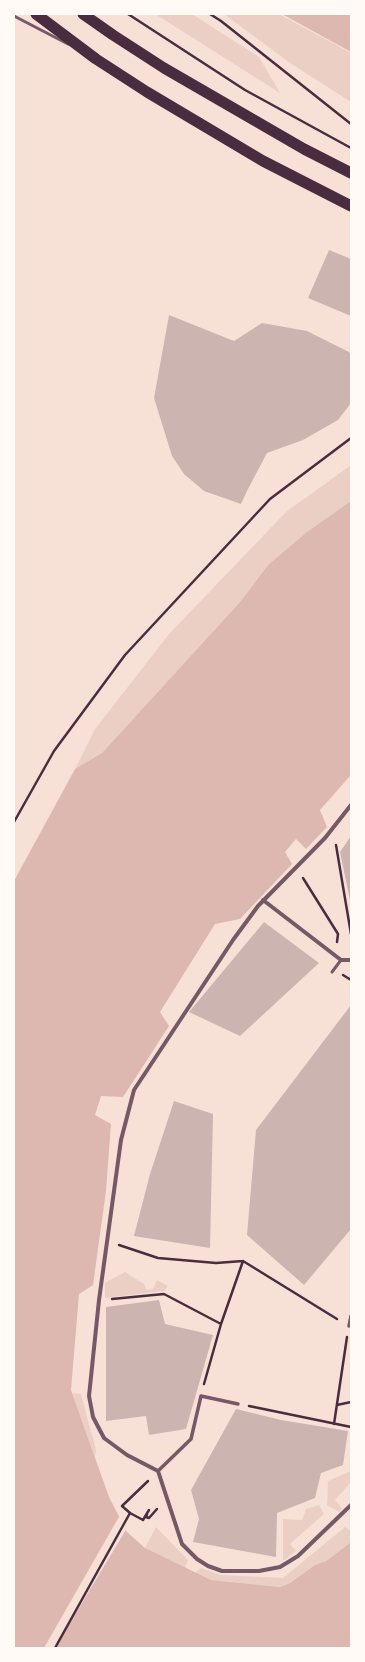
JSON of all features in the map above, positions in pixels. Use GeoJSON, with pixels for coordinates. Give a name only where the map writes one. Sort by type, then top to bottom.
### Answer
{"type":"FeatureCollection","features":[{"type":"Feature","properties":{"kind":"highway"},"geometry":{"type":"LineString","coordinates":[[36,14],[96,59],[147,92],[263,161],[351,206]]}},
{"type":"Feature","properties":{"kind":"highway"},"geometry":{"type":"LineString","coordinates":[[83,14],[164,68],[304,149],[351,173]]}},
{"type":"Feature","properties":{"kind":"street"},"geometry":{"type":"LineString","coordinates":[[351,804],[325,838],[263,900],[233,940],[134,1090],[121,1140],[99,1300],[89,1396],[93,1417],[104,1438],[127,1455],[158,1471],[182,1544],[197,1559],[208,1566],[222,1571],[260,1571],[280,1567],[298,1556],[351,1505]]}},
{"type":"Feature","properties":{"kind":"street"},"geometry":{"type":"LineString","coordinates":[[263,900],[341,960],[351,960]]}},
{"type":"Feature","properties":{"kind":"street"},"geometry":{"type":"LineString","coordinates":[[349,1326],[351,1316]]}},
{"type":"Feature","properties":{"kind":"street"},"geometry":{"type":"LineString","coordinates":[[158,1471],[191,1439],[201,1396],[238,1404]]}},
{"type":"Feature","properties":{"kind":"lane"},"geometry":{"type":"LineString","coordinates":[[14,16],[96,59]]}},
{"type":"Feature","properties":{"kind":"lane"},"geometry":{"type":"LineString","coordinates":[[332,972],[341,960]]}},
{"type":"Feature","properties":{"kind":"path"},"geometry":{"type":"LineString","coordinates":[[128,14],[245,90],[351,148]]}},
{"type":"Feature","properties":{"kind":"path"},"geometry":{"type":"LineString","coordinates":[[210,14],[221,21],[351,124]]}},
{"type":"Feature","properties":{"kind":"path"},"geometry":{"type":"LineString","coordinates":[[14,822],[54,751],[125,655],[270,499],[351,438]]}},
{"type":"Feature","properties":{"kind":"path"},"geometry":{"type":"LineString","coordinates":[[333,828],[351,934]]}},
{"type":"Feature","properties":{"kind":"path"},"geometry":{"type":"LineString","coordinates":[[296,868],[338,934],[336,956]]}},
{"type":"Feature","properties":{"kind":"path"},"geometry":{"type":"LineString","coordinates":[[107,1241],[158,1258],[216,1263],[243,1262],[349,1326],[334,1424]]}},
{"type":"Feature","properties":{"kind":"path"},"geometry":{"type":"LineString","coordinates":[[201,1396],[221,1324],[243,1262]]}},
{"type":"Feature","properties":{"kind":"path"},"geometry":{"type":"LineString","coordinates":[[99,1300],[164,1294],[221,1324]]}},
{"type":"Feature","properties":{"kind":"path"},"geometry":{"type":"LineString","coordinates":[[337,1405],[351,1402]]}},
{"type":"Feature","properties":{"kind":"path"},"geometry":{"type":"LineString","coordinates":[[238,1404],[351,1427]]}},
{"type":"Feature","properties":{"kind":"path"},"geometry":{"type":"LineString","coordinates":[[152,1478],[122,1506],[130,1513],[143,1520],[149,1510],[146,1517],[149,1518],[167,1498]]}},
{"type":"Feature","properties":{"kind":"path"},"geometry":{"type":"LineString","coordinates":[[55,1648],[130,1513]]}},
{"type":"Feature","properties":{"kind":"shaded area"},"geometry":{"type":"Polygon","coordinates":[[[155,14],[192,14],[259,57],[280,93],[155,14]]]}},
{"type":"Feature","properties":{"kind":"shaded area"},"geometry":{"type":"Polygon","coordinates":[[[224,14],[279,14],[351,53],[351,102],[290,63],[224,14]]]}},
{"type":"Feature","properties":{"kind":"shaded area"},"geometry":{"type":"Polygon","coordinates":[[[282,14],[351,14],[351,52],[282,14]]]}},
{"type":"Feature","properties":{"kind":"shaded area"},"geometry":{"type":"Polygon","coordinates":[[[351,465],[351,501],[268,565],[240,602],[102,753],[75,769],[95,729],[169,634],[286,512],[351,465]]]}},
{"type":"Feature","properties":{"kind":"shaded area"},"geometry":{"type":"Polygon","coordinates":[[[351,501],[351,775],[320,810],[327,827],[306,849],[296,839],[285,852],[292,864],[240,919],[215,924],[160,1012],[169,1026],[123,1097],[101,1096],[95,1115],[111,1124],[106,1191],[93,1285],[79,1294],[71,1390],[109,1497],[127,1532],[145,1548],[211,1580],[280,1587],[290,1583],[315,1565],[326,1561],[351,1542],[351,1648],[14,1648],[14,881],[75,769],[102,753],[240,602],[268,565],[306,533],[351,501]]]}},
{"type":"Feature","properties":{"kind":"shaded area"},"geometry":{"type":"Polygon","coordinates":[[[125,1272],[144,1284],[147,1290],[153,1289],[157,1280],[168,1286],[164,1291],[105,1298],[105,1283],[125,1272]]]}},
{"type":"Feature","properties":{"kind":"shaded area"},"geometry":{"type":"Polygon","coordinates":[[[72,1393],[81,1394],[96,1450],[95,1457],[72,1393]]]}},
{"type":"Feature","properties":{"kind":"shaded area"},"geometry":{"type":"Polygon","coordinates":[[[351,1471],[351,1482],[335,1500],[342,1508],[339,1512],[327,1505],[328,1481],[351,1471]]]}},
{"type":"Feature","properties":{"kind":"shaded area"},"geometry":{"type":"Polygon","coordinates":[[[319,1505],[324,1514],[290,1544],[296,1551],[283,1561],[283,1519],[302,1520],[306,1509],[319,1505]]]}},
{"type":"Feature","properties":{"kind":"shaded area"},"geometry":{"type":"Polygon","coordinates":[[[156,1527],[188,1560],[185,1569],[145,1548],[156,1527]]]}},
{"type":"Feature","properties":{"kind":"shaded area"},"geometry":{"type":"Polygon","coordinates":[[[345,1527],[351,1531],[351,1542],[326,1561],[315,1565],[290,1583],[280,1587],[211,1580],[195,1573],[201,1568],[221,1575],[283,1578],[345,1527]]]}},
{"type":"Feature","properties":{"kind":"pier"},"geometry":{"type":"Polygon","coordinates":[[[120,1515],[127,1528],[55,1648],[44,1648],[120,1515]]]}},
{"type":"Feature","properties":{"kind":"building"},"geometry":{"type":"Polygon","coordinates":[[[329,250],[351,259],[351,316],[308,298],[329,250]]]}},
{"type":"Feature","properties":{"kind":"building"},"geometry":{"type":"Polygon","coordinates":[[[169,315],[234,341],[262,323],[307,331],[349,352],[351,355],[351,403],[338,420],[303,440],[267,453],[241,504],[204,491],[184,474],[172,456],[154,398],[169,315]]]}},
{"type":"Feature","properties":{"kind":"building"},"geometry":{"type":"Polygon","coordinates":[[[351,836],[351,900],[350,900],[340,852],[351,836]]]}},
{"type":"Feature","properties":{"kind":"building"},"geometry":{"type":"Polygon","coordinates":[[[264,922],[319,963],[240,1036],[189,1012],[264,922]]]}},
{"type":"Feature","properties":{"kind":"building"},"geometry":{"type":"Polygon","coordinates":[[[351,1005],[351,1229],[304,1285],[247,1235],[256,1130],[351,1005]]]}},
{"type":"Feature","properties":{"kind":"building"},"geometry":{"type":"Polygon","coordinates":[[[174,1101],[213,1114],[210,1248],[134,1236],[150,1174],[174,1101]]]}},
{"type":"Feature","properties":{"kind":"building"},"geometry":{"type":"Polygon","coordinates":[[[159,1300],[165,1324],[213,1335],[186,1429],[149,1435],[146,1416],[106,1421],[106,1307],[159,1300]]]}},
{"type":"Feature","properties":{"kind":"building"},"geometry":{"type":"Polygon","coordinates":[[[236,1409],[281,1420],[348,1431],[343,1465],[321,1473],[315,1498],[277,1513],[276,1557],[193,1542],[199,1519],[191,1490],[236,1409]]]}}]}
